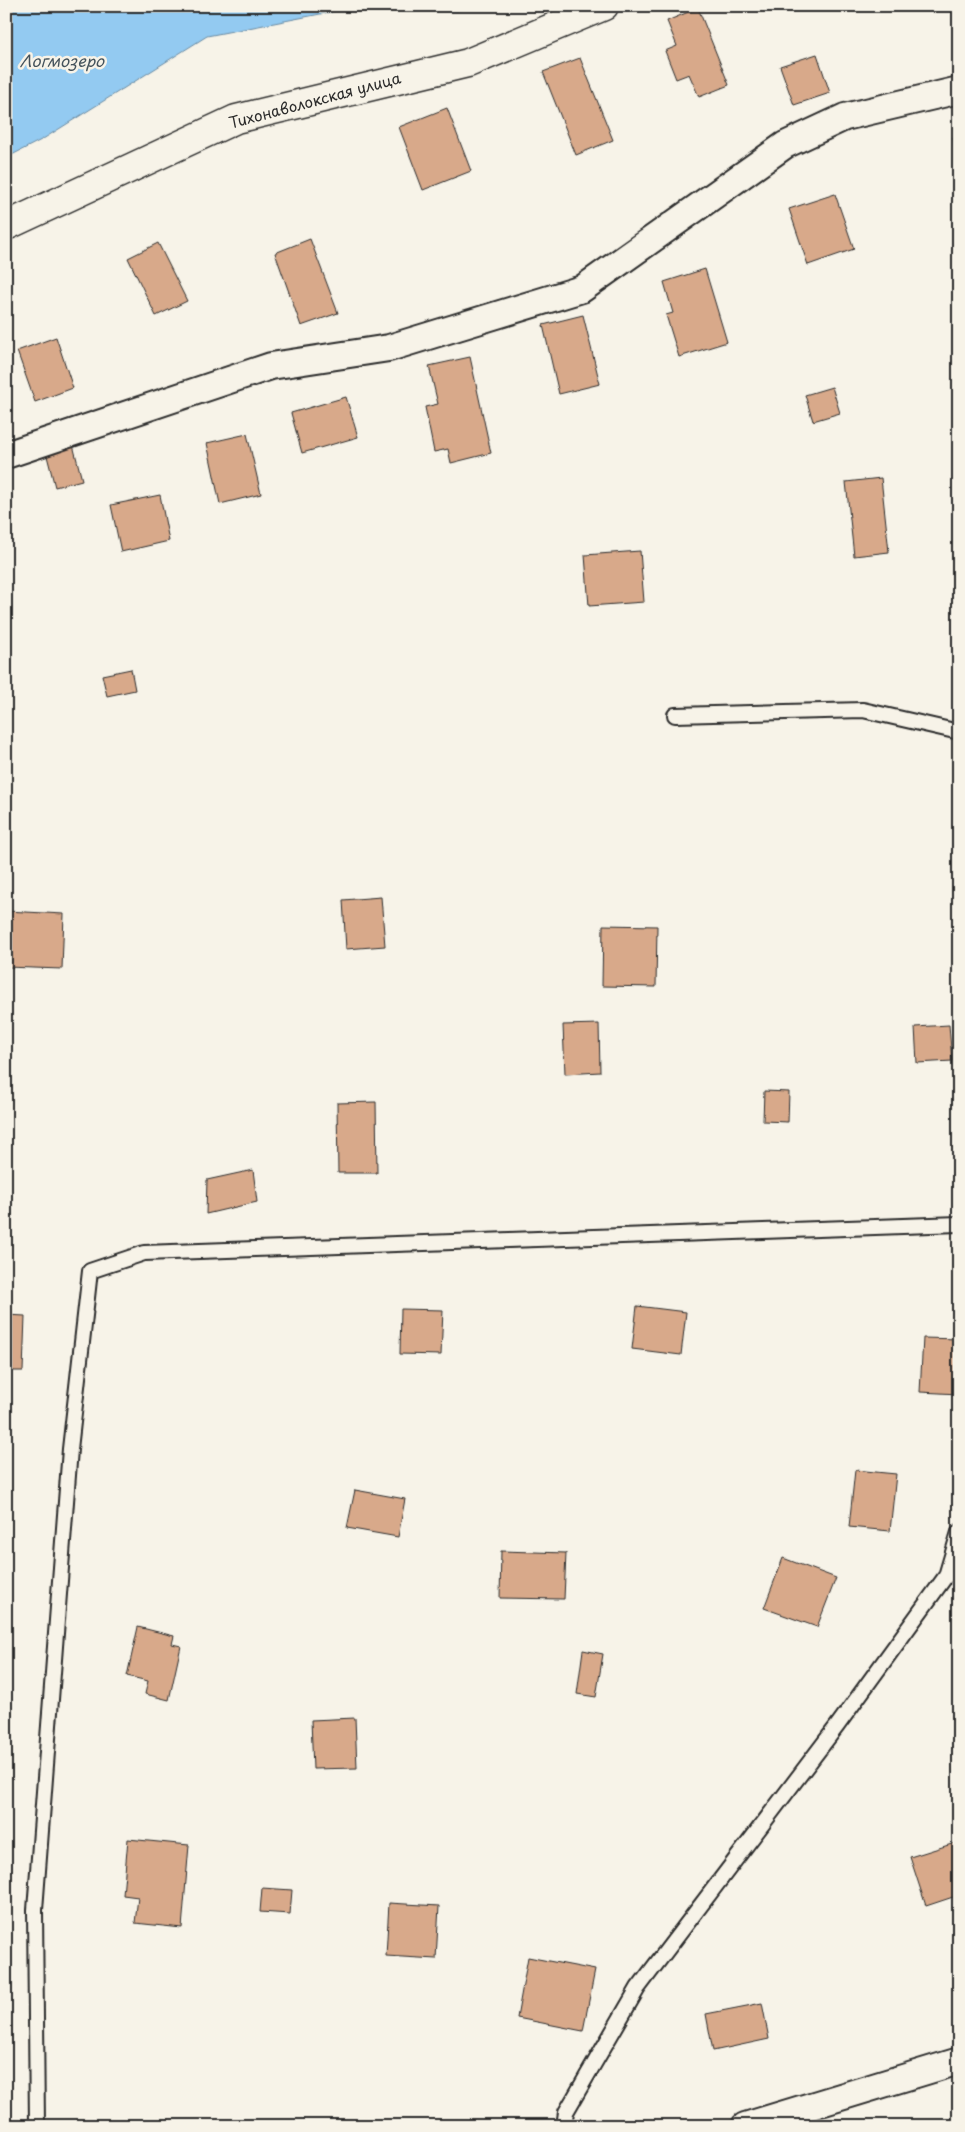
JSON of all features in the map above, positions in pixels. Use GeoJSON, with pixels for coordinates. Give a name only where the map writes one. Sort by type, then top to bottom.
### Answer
{"type":"FeatureCollection","features":[{"type":"Feature","properties":{"kind":"street","name":"Тихонаволокская улица"},"geometry":{"type":"LineString","coordinates":[[6,226],[236,119],[468,63],[604,6]]}},
{"type":"Feature","properties":{"kind":"street"},"geometry":{"type":"LineString","coordinates":[[6,455],[271,366],[389,348],[582,289],[785,145],[845,117],[959,90]]}},
{"type":"Feature","properties":{"kind":"street"},"geometry":{"type":"LineString","coordinates":[[745,2126],[959,2061]]}},
{"type":"Feature","properties":{"kind":"lane"},"geometry":{"type":"LineString","coordinates":[[675,715],[863,710],[959,732]]}},
{"type":"Feature","properties":{"kind":"lane"},"geometry":{"type":"LineString","coordinates":[[36,2126],[35,1910],[70,1449],[90,1270],[144,1254],[959,1224]]}},
{"type":"Feature","properties":{"kind":"lane"},"geometry":{"type":"LineString","coordinates":[[564,2126],[566,2112],[638,1988],[837,1726],[946,1576],[959,1532]]}},
{"type":"Feature","properties":{"kind":"water","name":"Логмозеро"},"geometry":{"type":"Polygon","coordinates":[[[6,6],[472,6],[457,11],[341,10],[207,36],[43,139],[6,158],[6,6]]]}},
{"type":"Feature","properties":{"kind":"building"},"geometry":{"type":"Polygon","coordinates":[[[698,8],[729,85],[699,97],[689,74],[676,79],[665,51],[677,46],[667,21],[698,8]]]}},
{"type":"Feature","properties":{"kind":"building"},"geometry":{"type":"Polygon","coordinates":[[[817,54],[830,93],[794,105],[780,66],[817,54]]]}},
{"type":"Feature","properties":{"kind":"building"},"geometry":{"type":"Polygon","coordinates":[[[580,58],[613,140],[576,155],[543,72],[580,58]]]}},
{"type":"Feature","properties":{"kind":"building"},"geometry":{"type":"Polygon","coordinates":[[[447,108],[471,171],[423,190],[399,127],[447,108]]]}},
{"type":"Feature","properties":{"kind":"building"},"geometry":{"type":"Polygon","coordinates":[[[959,136],[959,175],[953,137],[959,136]]]}},
{"type":"Feature","properties":{"kind":"building"},"geometry":{"type":"Polygon","coordinates":[[[835,194],[854,249],[808,265],[789,209],[835,194]]]}},
{"type":"Feature","properties":{"kind":"building"},"geometry":{"type":"Polygon","coordinates":[[[310,239],[338,313],[301,326],[275,253],[310,239]]]}},
{"type":"Feature","properties":{"kind":"building"},"geometry":{"type":"Polygon","coordinates":[[[158,243],[187,301],[156,316],[128,258],[158,243]]]}},
{"type":"Feature","properties":{"kind":"building"},"geometry":{"type":"Polygon","coordinates":[[[705,269],[727,342],[679,357],[666,315],[673,313],[664,282],[705,269]]]}},
{"type":"Feature","properties":{"kind":"building"},"geometry":{"type":"Polygon","coordinates":[[[583,315],[600,384],[559,394],[543,325],[583,315]]]}},
{"type":"Feature","properties":{"kind":"building"},"geometry":{"type":"Polygon","coordinates":[[[56,337],[73,388],[35,402],[17,351],[56,337]]]}},
{"type":"Feature","properties":{"kind":"building"},"geometry":{"type":"Polygon","coordinates":[[[470,357],[491,453],[451,463],[448,449],[434,452],[425,407],[438,404],[429,366],[470,357]]]}},
{"type":"Feature","properties":{"kind":"building"},"geometry":{"type":"Polygon","coordinates":[[[832,387],[840,413],[813,421],[805,395],[832,387]]]}},
{"type":"Feature","properties":{"kind":"building"},"geometry":{"type":"Polygon","coordinates":[[[346,397],[358,437],[302,453],[291,413],[346,397]]]}},
{"type":"Feature","properties":{"kind":"building"},"geometry":{"type":"Polygon","coordinates":[[[247,434],[261,494],[220,504],[207,443],[247,434]]]}},
{"type":"Feature","properties":{"kind":"building"},"geometry":{"type":"Polygon","coordinates":[[[73,445],[82,480],[55,487],[46,452],[73,445]]]}},
{"type":"Feature","properties":{"kind":"building"},"geometry":{"type":"Polygon","coordinates":[[[881,478],[889,552],[854,556],[846,482],[881,478]]]}},
{"type":"Feature","properties":{"kind":"building"},"geometry":{"type":"Polygon","coordinates":[[[160,495],[169,541],[121,552],[111,505],[160,495]]]}},
{"type":"Feature","properties":{"kind":"building"},"geometry":{"type":"Polygon","coordinates":[[[640,551],[644,602],[589,606],[585,555],[640,551]]]}},
{"type":"Feature","properties":{"kind":"building"},"geometry":{"type":"Polygon","coordinates":[[[131,669],[135,690],[107,696],[102,675],[131,669]]]}},
{"type":"Feature","properties":{"kind":"building"},"geometry":{"type":"Polygon","coordinates":[[[381,897],[385,946],[346,949],[343,900],[381,897]]]}},
{"type":"Feature","properties":{"kind":"building"},"geometry":{"type":"Polygon","coordinates":[[[6,911],[64,914],[62,969],[6,967],[6,911]]]}},
{"type":"Feature","properties":{"kind":"building"},"geometry":{"type":"Polygon","coordinates":[[[603,925],[657,926],[656,987],[602,986],[603,925]]]}},
{"type":"Feature","properties":{"kind":"building"},"geometry":{"type":"Polygon","coordinates":[[[599,1024],[600,1072],[565,1074],[563,1025],[599,1024]]]}},
{"type":"Feature","properties":{"kind":"building"},"geometry":{"type":"Polygon","coordinates":[[[949,1025],[952,1061],[917,1063],[915,1027],[949,1025]]]}},
{"type":"Feature","properties":{"kind":"building"},"geometry":{"type":"Polygon","coordinates":[[[764,1091],[789,1092],[788,1122],[763,1121],[764,1091]]]}},
{"type":"Feature","properties":{"kind":"building"},"geometry":{"type":"Polygon","coordinates":[[[376,1102],[377,1173],[338,1173],[337,1103],[376,1102]]]}},
{"type":"Feature","properties":{"kind":"building"},"geometry":{"type":"Polygon","coordinates":[[[253,1170],[257,1202],[206,1214],[207,1180],[253,1170]]]}},
{"type":"Feature","properties":{"kind":"building"},"geometry":{"type":"Polygon","coordinates":[[[637,1306],[686,1312],[681,1355],[632,1349],[637,1306]]]}},
{"type":"Feature","properties":{"kind":"building"},"geometry":{"type":"Polygon","coordinates":[[[401,1309],[443,1310],[441,1355],[400,1354],[401,1309]]]}},
{"type":"Feature","properties":{"kind":"building"},"geometry":{"type":"Polygon","coordinates":[[[6,1315],[25,1316],[23,1371],[6,1371],[6,1315]]]}},
{"type":"Feature","properties":{"kind":"building"},"geometry":{"type":"Polygon","coordinates":[[[923,1338],[959,1339],[959,1394],[920,1392],[923,1338]]]}},
{"type":"Feature","properties":{"kind":"building"},"geometry":{"type":"Polygon","coordinates":[[[855,1470],[896,1474],[890,1531],[849,1527],[855,1470]]]}},
{"type":"Feature","properties":{"kind":"building"},"geometry":{"type":"Polygon","coordinates":[[[355,1490],[405,1499],[398,1537],[347,1528],[355,1490]]]}},
{"type":"Feature","properties":{"kind":"building"},"geometry":{"type":"Polygon","coordinates":[[[501,1551],[566,1553],[564,1599],[500,1598],[501,1551]]]}},
{"type":"Feature","properties":{"kind":"building"},"geometry":{"type":"Polygon","coordinates":[[[783,1558],[836,1578],[817,1627],[764,1608],[783,1558]]]}},
{"type":"Feature","properties":{"kind":"building"},"geometry":{"type":"Polygon","coordinates":[[[138,1627],[174,1636],[172,1644],[181,1646],[169,1700],[145,1694],[148,1681],[127,1676],[138,1627]]]}},
{"type":"Feature","properties":{"kind":"building"},"geometry":{"type":"Polygon","coordinates":[[[583,1650],[603,1654],[596,1697],[577,1694],[583,1650]]]}},
{"type":"Feature","properties":{"kind":"building"},"geometry":{"type":"Polygon","coordinates":[[[355,1718],[357,1768],[313,1769],[311,1720],[355,1718]]]}},
{"type":"Feature","properties":{"kind":"building"},"geometry":{"type":"Polygon","coordinates":[[[128,1839],[189,1845],[182,1928],[135,1923],[138,1897],[123,1895],[128,1839]]]}},
{"type":"Feature","properties":{"kind":"building"},"geometry":{"type":"Polygon","coordinates":[[[955,1843],[959,1855],[959,1895],[926,1906],[910,1857],[955,1843]]]}},
{"type":"Feature","properties":{"kind":"building"},"geometry":{"type":"Polygon","coordinates":[[[262,1888],[292,1890],[290,1914],[260,1912],[262,1888]]]}},
{"type":"Feature","properties":{"kind":"building"},"geometry":{"type":"Polygon","coordinates":[[[389,1903],[439,1906],[436,1959],[386,1956],[389,1903]]]}},
{"type":"Feature","properties":{"kind":"building"},"geometry":{"type":"Polygon","coordinates":[[[528,1957],[595,1970],[583,2031],[517,2018],[528,1957]]]}},
{"type":"Feature","properties":{"kind":"building"},"geometry":{"type":"Polygon","coordinates":[[[762,2003],[769,2039],[713,2051],[706,2014],[762,2003]]]}}]}
